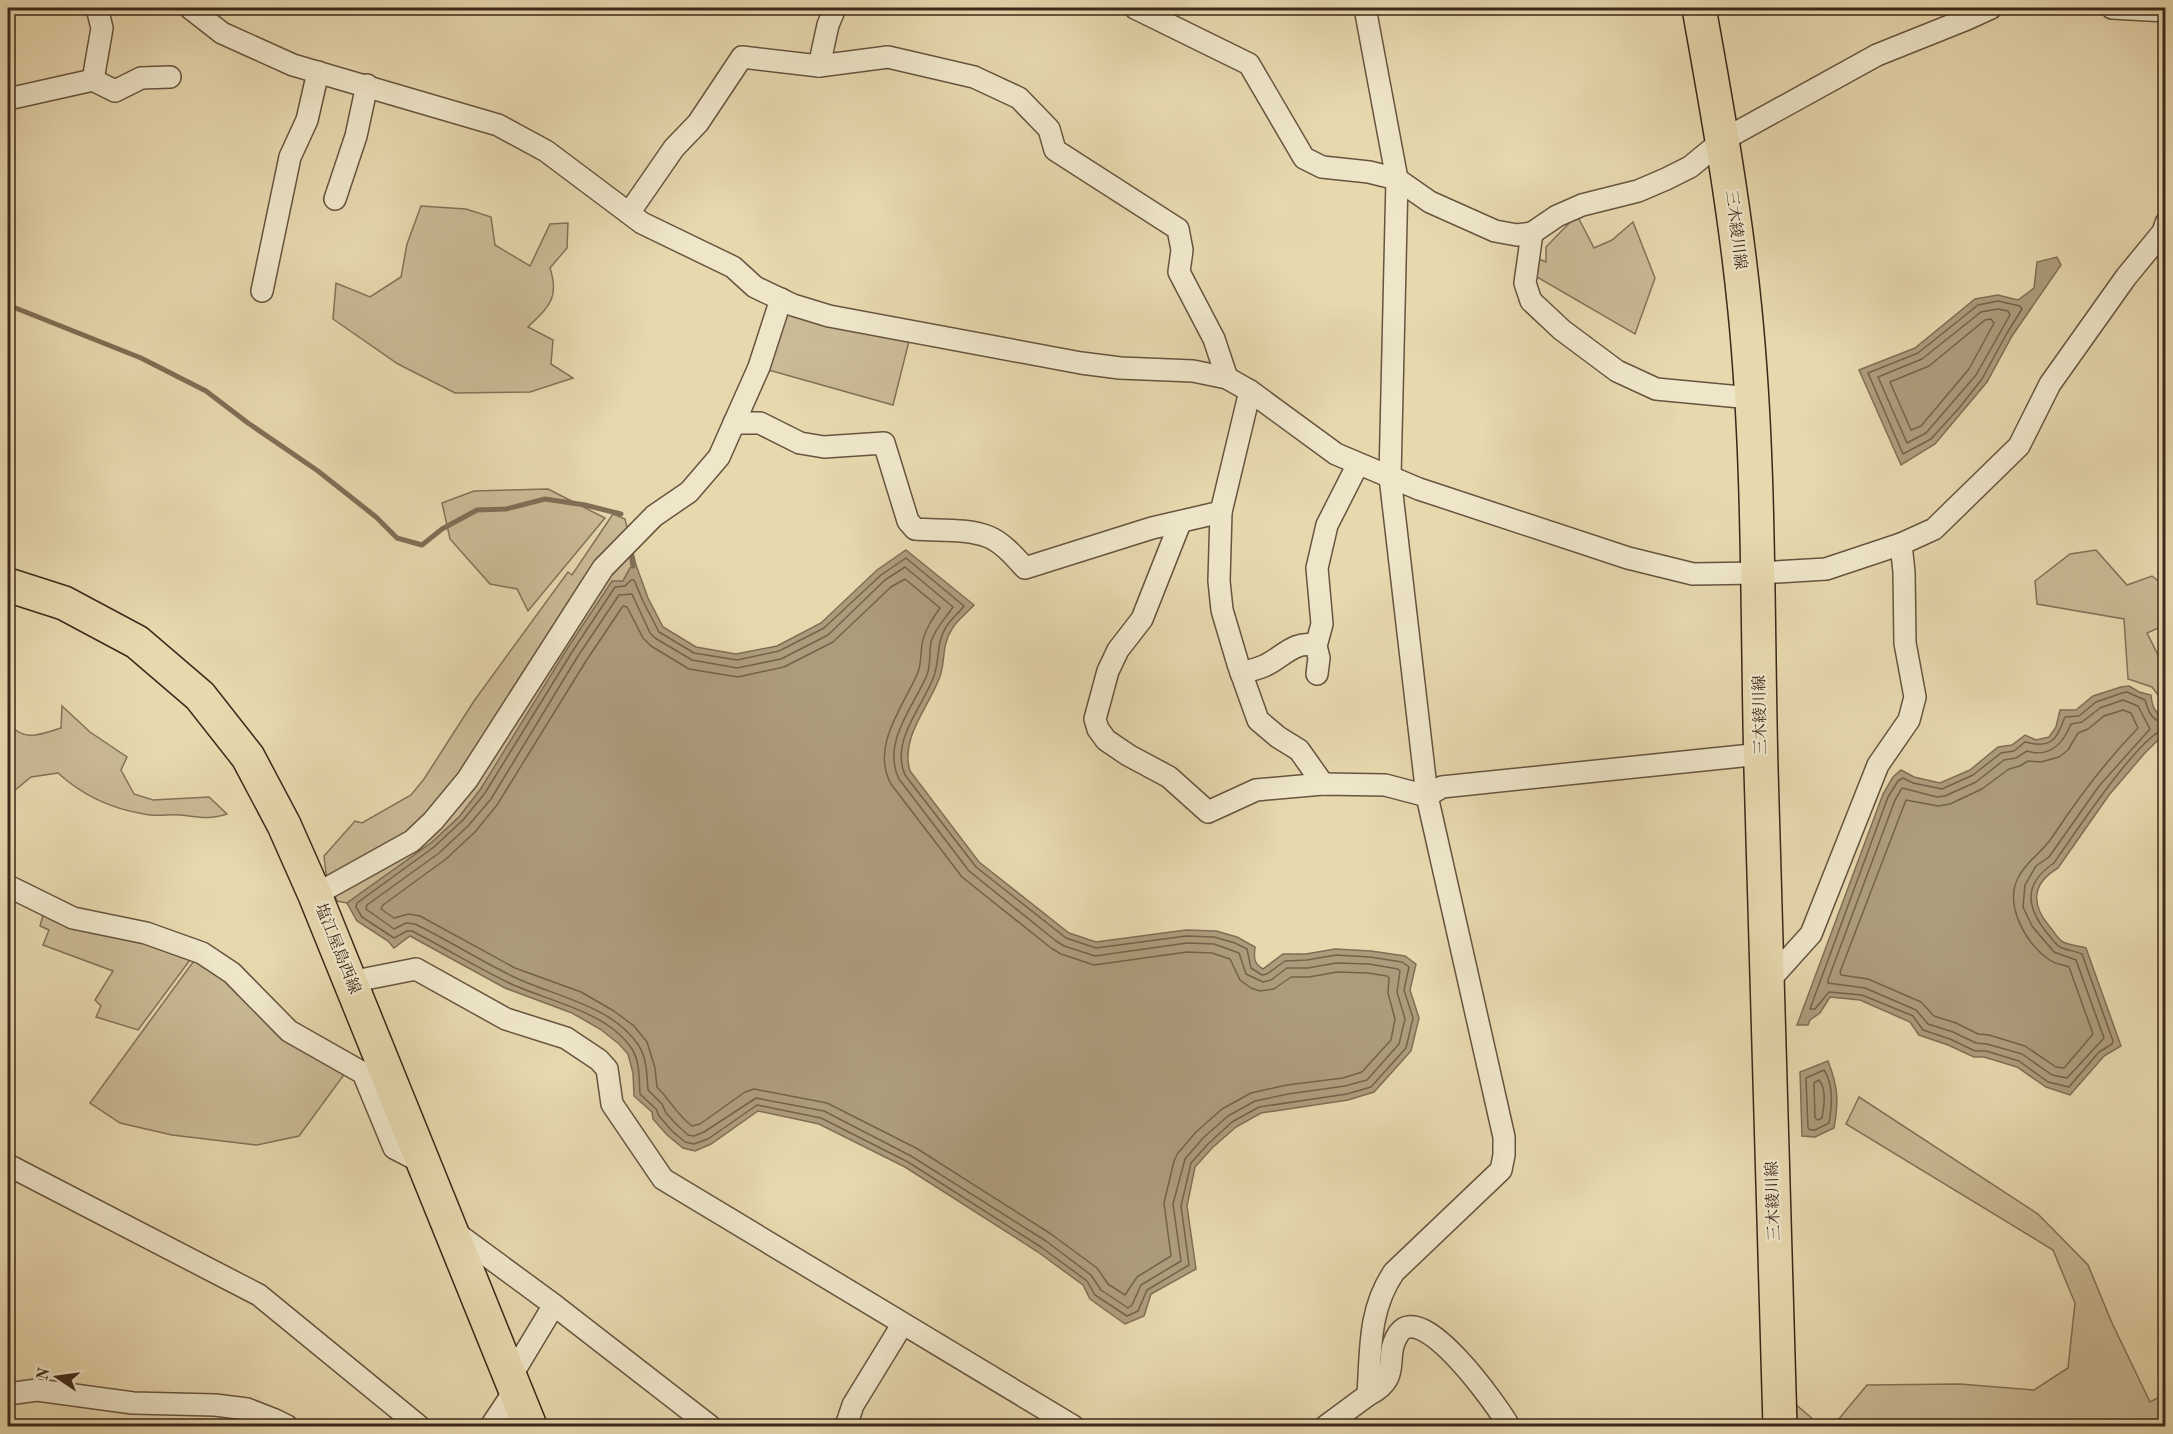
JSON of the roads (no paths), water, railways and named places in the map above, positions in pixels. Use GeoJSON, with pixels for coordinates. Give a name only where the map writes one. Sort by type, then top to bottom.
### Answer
{"type":"FeatureCollection","features":[{"type":"Feature","properties":{"kind":"main road","name":"三木綾川線"},"geometry":{"type":"LineString","coordinates":[[1699,8],[1723,140],[1745,312],[1751,398],[1759,573],[1761,754],[1780,1426]]}},
{"type":"Feature","properties":{"kind":"main road","name":"塩江屋島西線"},"geometry":{"type":"LineString","coordinates":[[8,585],[64,603],[136,642],[200,696],[248,756],[284,825],[315,895],[530,1426]]}},
{"type":"Feature","properties":{"kind":"street"},"geometry":{"type":"LineString","coordinates":[[93,80],[102,28],[97,8]]}},
{"type":"Feature","properties":{"kind":"street"},"geometry":{"type":"LineString","coordinates":[[190,8],[222,33],[293,65],[498,125],[546,151],[642,223],[733,267],[755,287],[781,299],[829,316],[1082,363],[1120,368],[1193,370],[1227,378],[1250,391],[1336,454],[1358,464],[1419,489],[1628,558],[1694,574],[1826,569],[1901,544],[1934,529],[2019,446],[2050,384],[2126,277],[2163,232],[2166,223]]}},
{"type":"Feature","properties":{"kind":"street"},"geometry":{"type":"LineString","coordinates":[[819,66],[828,25],[835,8]]}},
{"type":"Feature","properties":{"kind":"street"},"geometry":{"type":"LineString","coordinates":[[1135,8],[1249,64],[1304,158],[1322,167],[1369,172],[1397,179],[1430,202],[1495,231],[1517,235],[1532,233],[1557,216],[1582,205],[1638,191],[1666,179],[1690,167],[1723,140],[1877,55],[1967,13],[1991,8]]}},
{"type":"Feature","properties":{"kind":"street"},"geometry":{"type":"LineString","coordinates":[[1365,8],[1397,179],[1390,477],[1427,795],[1504,1137],[1501,1170],[1394,1272],[1382,1289],[1374,1316],[1368,1395]]}},
{"type":"Feature","properties":{"kind":"street"},"geometry":{"type":"LineString","coordinates":[[2112,8],[2166,10]]}},
{"type":"Feature","properties":{"kind":"street"},"geometry":{"type":"LineString","coordinates":[[629,213],[674,148],[698,123],[742,57],[819,66],[888,57],[974,77],[1019,98],[1049,129],[1055,150],[1178,229],[1182,250],[1179,272],[1214,339],[1227,378]]}},
{"type":"Feature","properties":{"kind":"street"},"geometry":{"type":"LineString","coordinates":[[262,291],[290,157],[307,120],[318,72]]}},
{"type":"Feature","properties":{"kind":"street"},"geometry":{"type":"LineString","coordinates":[[8,99],[93,80],[115,91],[141,78],[170,77]]}},
{"type":"Feature","properties":{"kind":"street"},"geometry":{"type":"LineString","coordinates":[[335,199],[356,136],[367,85]]}},
{"type":"Feature","properties":{"kind":"street"},"geometry":{"type":"LineString","coordinates":[[1532,233],[1525,283],[1531,301],[1562,330],[1617,371],[1656,389],[1751,398]]}},
{"type":"Feature","properties":{"kind":"street"},"geometry":{"type":"LineString","coordinates":[[315,895],[412,841],[433,822],[467,780],[603,568],[654,516],[689,492],[719,457],[759,367],[781,299]]}},
{"type":"Feature","properties":{"kind":"street"},"geometry":{"type":"LineString","coordinates":[[1250,391],[1221,512],[1219,581],[1222,610],[1240,672],[1258,720],[1278,737],[1299,750],[1323,784]]}},
{"type":"Feature","properties":{"kind":"street"},"geometry":{"type":"LineString","coordinates":[[734,423],[760,423],[800,443],[824,447],[884,443],[908,521],[915,529],[966,532],[990,537],[1012,553],[1025,568],[1141,531],[1221,512]]}},
{"type":"Feature","properties":{"kind":"street"},"geometry":{"type":"LineString","coordinates":[[1317,674],[1319,658],[1316,646],[1322,624],[1317,568],[1327,525],[1358,464]]}},
{"type":"Feature","properties":{"kind":"street"},"geometry":{"type":"LineString","coordinates":[[1180,522],[1142,618],[1118,650],[1108,671],[1095,719],[1098,729],[1107,740],[1128,755],[1169,777],[1208,812],[1256,790],[1323,784],[1385,785],[1427,795],[1442,787],[1761,754]]}},
{"type":"Feature","properties":{"kind":"street"},"geometry":{"type":"LineString","coordinates":[[1768,982],[1811,934],[1878,765],[1909,720],[1916,697],[1905,643],[1904,572],[1901,544]]}},
{"type":"Feature","properties":{"kind":"street"},"geometry":{"type":"LineString","coordinates":[[1240,672],[1263,667],[1298,645],[1308,643],[1316,646]]}},
{"type":"Feature","properties":{"kind":"street"},"geometry":{"type":"LineString","coordinates":[[8,886],[73,918],[146,933],[202,953],[232,973],[289,1031],[363,1073],[393,1148],[423,1163]]}},
{"type":"Feature","properties":{"kind":"street"},"geometry":{"type":"LineString","coordinates":[[350,982],[416,969],[506,1019],[566,1038],[599,1060],[607,1069],[612,1104],[663,1179],[1073,1426]]}},
{"type":"Feature","properties":{"kind":"street"},"geometry":{"type":"LineString","coordinates":[[8,1166],[259,1295],[419,1426]]}},
{"type":"Feature","properties":{"kind":"street"},"geometry":{"type":"LineString","coordinates":[[452,1230],[554,1305],[710,1426]]}},
{"type":"Feature","properties":{"kind":"street"},"geometry":{"type":"LineString","coordinates":[[491,1426],[554,1305]]}},
{"type":"Feature","properties":{"kind":"street"},"geometry":{"type":"LineString","coordinates":[[846,1426],[853,1405],[902,1325]]}},
{"type":"Feature","properties":{"kind":"street"},"geometry":{"type":"LineString","coordinates":[[1326,1426],[1368,1395],[1382,1388],[1390,1373],[1394,1342],[1400,1331],[1419,1327],[1442,1341],[1475,1379],[1509,1426]]}},
{"type":"Feature","properties":{"kind":"street"},"geometry":{"type":"LineString","coordinates":[[8,1394],[37,1390],[133,1403],[215,1405],[247,1409],[287,1426]]}},
{"type":"Feature","properties":{"kind":"water"},"geometry":{"type":"Polygon","coordinates":[[[2057,257],[2061,265],[2012,336],[1987,382],[1935,444],[1901,465],[1859,370],[1915,348],[1975,299],[1998,295],[2018,300],[2034,288],[2037,262],[2057,257]]]}},
{"type":"Feature","properties":{"kind":"water"},"geometry":{"type":"Polygon","coordinates":[[[906,550],[974,605],[949,635],[941,673],[912,735],[908,759],[910,771],[979,862],[1069,933],[1096,942],[1186,930],[1216,931],[1237,937],[1255,947],[1255,960],[1263,969],[1283,954],[1306,954],[1335,949],[1405,956],[1416,964],[1410,990],[1419,1018],[1411,1051],[1374,1092],[1348,1100],[1261,1113],[1236,1127],[1212,1148],[1195,1167],[1187,1206],[1196,1269],[1151,1294],[1144,1316],[1125,1324],[1090,1299],[1083,1285],[1038,1252],[905,1167],[819,1124],[758,1111],[711,1144],[695,1151],[683,1148],[667,1135],[653,1119],[652,1112],[634,1096],[633,1073],[628,1054],[600,1029],[572,1013],[505,988],[410,936],[394,948],[388,941],[357,921],[347,903],[431,843],[459,817],[480,790],[612,581],[623,581],[630,568],[636,565],[648,598],[663,627],[696,647],[736,654],[777,646],[821,623],[877,570],[906,550]]]}},
{"type":"Feature","properties":{"kind":"water"},"geometry":{"type":"Polygon","coordinates":[[[2129,686],[2151,695],[2155,709],[2165,718],[2165,733],[2109,795],[2058,868],[2043,881],[2037,895],[2039,911],[2059,939],[2065,943],[2086,948],[2121,1046],[2104,1056],[2070,1095],[2046,1087],[2017,1067],[1984,1057],[1974,1057],[1919,1035],[1910,1022],[1860,1000],[1830,997],[1820,1013],[1810,1020],[1808,1025],[1797,1025],[1883,794],[1893,777],[1901,770],[1914,777],[1940,783],[1970,770],[1998,747],[2012,745],[2025,735],[2036,740],[2049,737],[2056,727],[2060,710],[2076,710],[2093,696],[2129,686]]]}},
{"type":"Feature","properties":{"kind":"water"},"geometry":{"type":"Polygon","coordinates":[[[1828,1061],[1837,1094],[1834,1128],[1815,1137],[1802,1136],[1800,1072],[1828,1061]]]}},
{"type":"Feature","properties":{"kind":"waterway"},"geometry":{"type":"LineString","coordinates":[[8,305],[141,358],[206,391],[318,471],[376,517],[397,538],[422,545],[442,529],[477,510],[506,509],[545,499],[585,505],[621,514]]}},
{"type":"Feature","properties":{"kind":"waterway"},"geometry":{"type":"LineString","coordinates":[[630,547],[633,566]]}}]}
